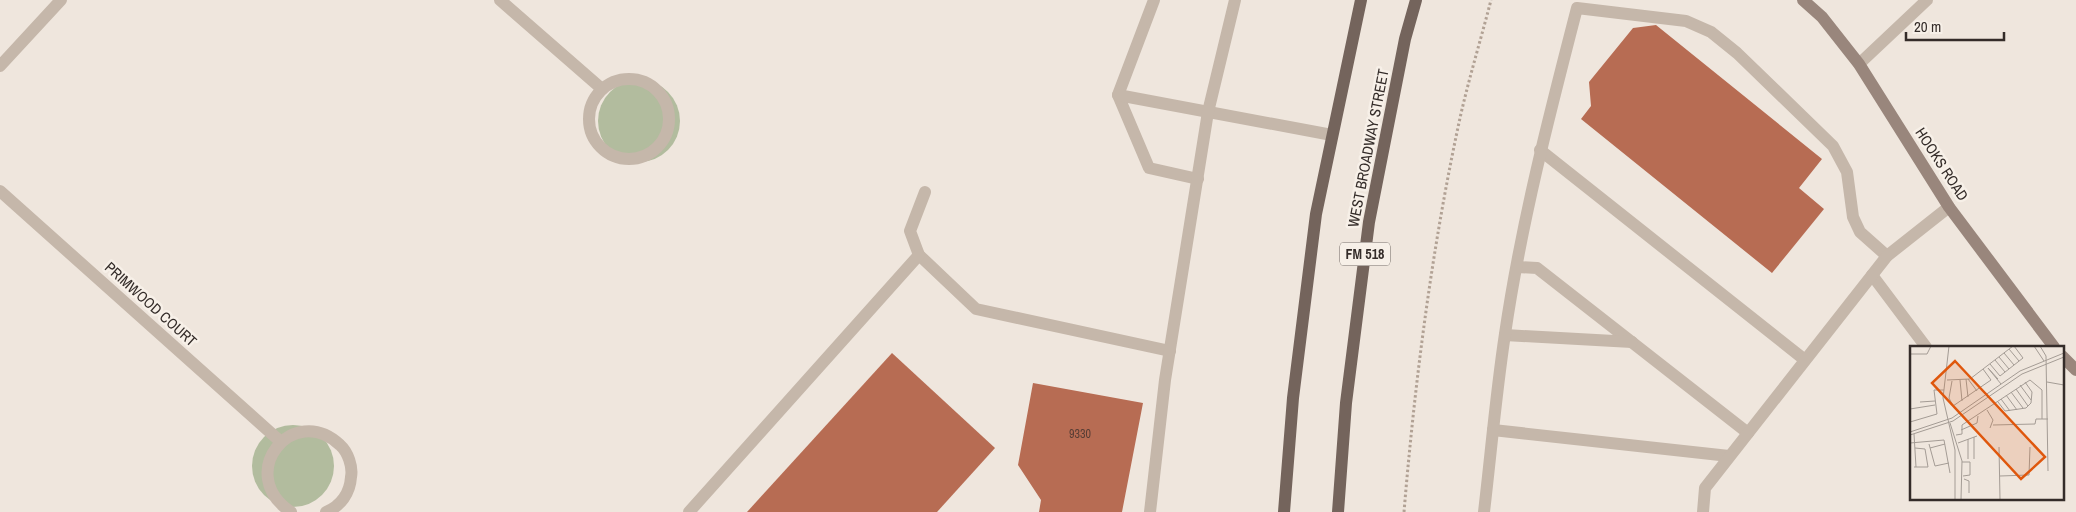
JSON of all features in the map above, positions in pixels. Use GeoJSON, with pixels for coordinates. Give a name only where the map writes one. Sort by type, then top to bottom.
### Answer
{"type":"FeatureCollection","features":[{"type":"Feature","properties":{"kind":"main road"},"geometry":{"type":"LineString","coordinates":[[1284,512],[1293,398],[1316,214],[1361,0]]}},
{"type":"Feature","properties":{"kind":"main road","name":"WEST BROADWAY STREET"},"geometry":{"type":"LineString","coordinates":[[1338,512],[1346,403],[1369,222],[1405,39],[1416,0]]}},
{"type":"Feature","properties":{"kind":"street"},"geometry":{"type":"LineString","coordinates":[[0,66],[60,0]]}},
{"type":"Feature","properties":{"kind":"street"},"geometry":{"type":"LineString","coordinates":[[500,0],[602,89]]}},
{"type":"Feature","properties":{"kind":"street"},"geometry":{"type":"LineString","coordinates":[[1154,0],[1118,95],[1149,168],[1198,179]]}},
{"type":"Feature","properties":{"kind":"street"},"geometry":{"type":"LineString","coordinates":[[1150,512],[1170,351],[1208,112],[1235,0]]}},
{"type":"Feature","properties":{"kind":"street","name":"HOOKS ROAD"},"geometry":{"type":"LineString","coordinates":[[1803,0],[1822,17],[1859,64],[1949,206],[2053,346]]}},
{"type":"Feature","properties":{"kind":"street"},"geometry":{"type":"LineString","coordinates":[[1859,64],[1927,0]]}},
{"type":"Feature","properties":{"kind":"street"},"geometry":{"type":"LineString","coordinates":[[1484,512],[1504,334],[1540,150],[1577,8],[1686,21],[1711,32],[1737,52],[1833,146],[1847,172],[1853,217],[1860,232],[1887,256]]}},
{"type":"Feature","properties":{"kind":"street"},"geometry":{"type":"LineString","coordinates":[[628,79],[641,80],[658,92],[668,110],[670,124],[658,148],[646,156],[634,160],[621,159],[609,155],[599,147],[592,136],[589,111],[594,99],[602,89],[614,82],[628,79]]}},
{"type":"Feature","properties":{"kind":"street"},"geometry":{"type":"LineString","coordinates":[[1118,95],[1332,135]]}},
{"type":"Feature","properties":{"kind":"street"},"geometry":{"type":"LineString","coordinates":[[1540,150],[1805,360]]}},
{"type":"Feature","properties":{"kind":"street","name":"PRIMWOOD COURT"},"geometry":{"type":"LineString","coordinates":[[0,191],[281,442]]}},
{"type":"Feature","properties":{"kind":"street"},"geometry":{"type":"LineString","coordinates":[[925,192],[910,231],[919,255],[976,309],[1170,351]]}},
{"type":"Feature","properties":{"kind":"street"},"geometry":{"type":"LineString","coordinates":[[1702,512],[1705,488],[1887,256],[1949,206]]}},
{"type":"Feature","properties":{"kind":"street"},"geometry":{"type":"LineString","coordinates":[[689,512],[919,255]]}},
{"type":"Feature","properties":{"kind":"street"},"geometry":{"type":"LineString","coordinates":[[1517,267],[1537,268],[1748,433]]}},
{"type":"Feature","properties":{"kind":"street"},"geometry":{"type":"LineString","coordinates":[[1872,275],[1925,346]]}},
{"type":"Feature","properties":{"kind":"street"},"geometry":{"type":"LineString","coordinates":[[1504,334],[1632,342]]}},
{"type":"Feature","properties":{"kind":"street"},"geometry":{"type":"LineString","coordinates":[[2064,358],[2076,370]]}},
{"type":"Feature","properties":{"kind":"street"},"geometry":{"type":"LineString","coordinates":[[1493,430],[1729,456]]}},
{"type":"Feature","properties":{"kind":"street"},"geometry":{"type":"LineString","coordinates":[[291,512],[280,504],[272,494],[267,480],[268,466],[272,453],[281,442],[293,434],[307,431],[320,432],[333,438],[343,448],[350,461],[352,474],[349,488],[342,500],[326,512]]}},
{"type":"Feature","properties":{"kind":"path"},"geometry":{"type":"LineString","coordinates":[[1404,512],[1423,328],[1441,220],[1460,117],[1491,0]]}},
{"type":"Feature","properties":{"kind":"green space"},"geometry":{"type":"Polygon","coordinates":[[[639,80],[655,83],[668,92],[677,105],[680,121],[677,137],[668,150],[655,159],[639,162],[623,159],[610,150],[601,137],[598,121],[601,105],[610,92],[623,83],[639,80]]]}},
{"type":"Feature","properties":{"kind":"green space"},"geometry":{"type":"Polygon","coordinates":[[[293,425],[309,428],[322,437],[331,450],[334,466],[331,482],[322,495],[309,504],[293,507],[277,504],[264,495],[255,482],[252,466],[255,450],[264,437],[277,428],[293,425]]]}},
{"type":"Feature","properties":{"kind":"building"},"geometry":{"type":"Polygon","coordinates":[[[1656,25],[1822,159],[1799,188],[1824,209],[1772,273],[1581,119],[1591,106],[1589,82],[1633,28],[1656,25]]]}},
{"type":"Feature","properties":{"kind":"building"},"geometry":{"type":"Polygon","coordinates":[[[892,353],[995,448],[937,512],[747,512],[892,353]]]}},
{"type":"Feature","properties":{"kind":"building"},"geometry":{"type":"Polygon","coordinates":[[[1033,383],[1143,403],[1122,512],[1039,512],[1041,500],[1018,465],[1033,383]]]}}]}
